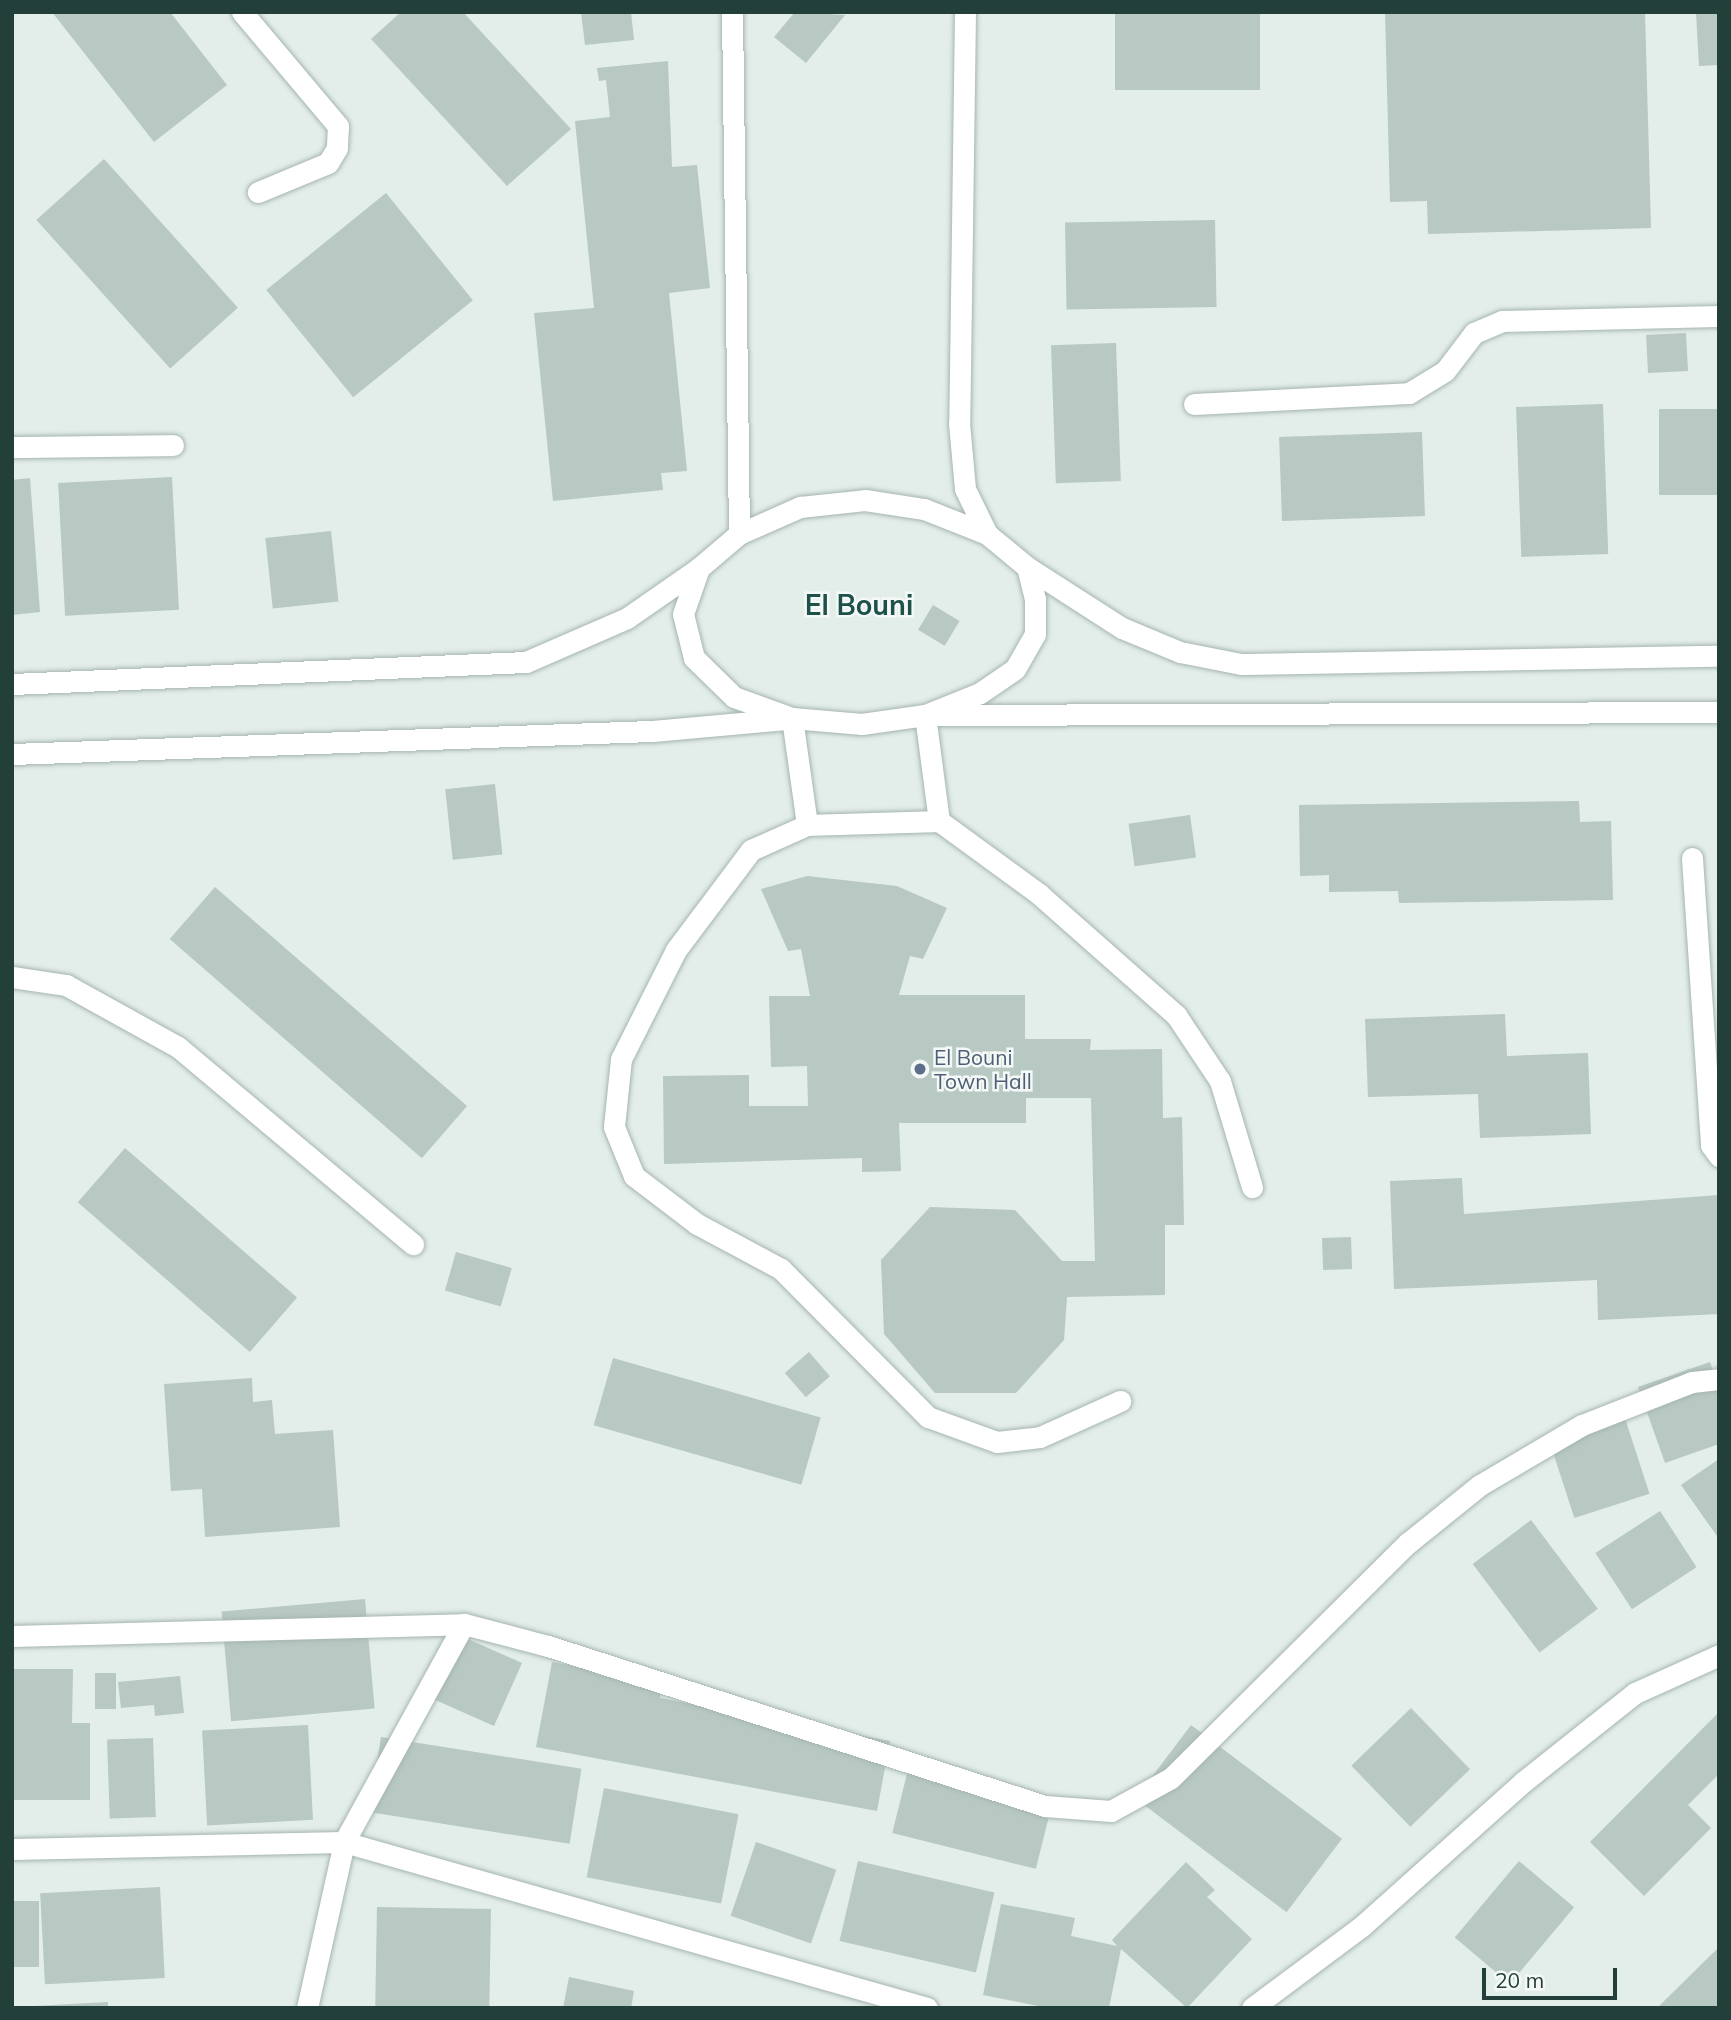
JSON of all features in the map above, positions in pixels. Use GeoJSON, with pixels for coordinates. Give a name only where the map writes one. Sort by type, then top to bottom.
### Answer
{"type":"FeatureCollection","features":[{"type":"Feature","properties":{"kind":"street"},"geometry":{"type":"LineString","coordinates":[[242,12],[338,126],[337,148],[328,163],[258,192]]}},
{"type":"Feature","properties":{"kind":"street"},"geometry":{"type":"LineString","coordinates":[[732,12],[739,534]]}},
{"type":"Feature","properties":{"kind":"street"},"geometry":{"type":"LineString","coordinates":[[965,12],[959,423],[965,489],[987,534]]}},
{"type":"Feature","properties":{"kind":"street"},"geometry":{"type":"LineString","coordinates":[[1194,404],[1409,393],[1445,371],[1474,333],[1503,321],[1719,316]]}},
{"type":"Feature","properties":{"kind":"street"},"geometry":{"type":"LineString","coordinates":[[12,447],[173,445]]}},
{"type":"Feature","properties":{"kind":"street"},"geometry":{"type":"LineString","coordinates":[[12,684],[526,662],[627,618],[699,568],[739,534],[800,507],[865,500],[924,509],[987,534],[1027,567],[1122,628],[1180,652],[1241,664],[1719,656]]}},
{"type":"Feature","properties":{"kind":"street"},"geometry":{"type":"LineString","coordinates":[[925,715],[981,693],[1015,669],[1035,634],[1035,599],[1027,567]]}},
{"type":"Feature","properties":{"kind":"street"},"geometry":{"type":"LineString","coordinates":[[699,568],[683,614],[694,658],[734,697],[792,718]]}},
{"type":"Feature","properties":{"kind":"street"},"geometry":{"type":"LineString","coordinates":[[12,754],[652,731],[792,718],[862,724],[925,715],[1719,712]]}},
{"type":"Feature","properties":{"kind":"street"},"geometry":{"type":"LineString","coordinates":[[925,715],[939,821]]}},
{"type":"Feature","properties":{"kind":"street"},"geometry":{"type":"LineString","coordinates":[[792,718],[807,825]]}},
{"type":"Feature","properties":{"kind":"street"},"geometry":{"type":"LineString","coordinates":[[1120,1401],[1040,1437],[997,1443],[928,1417],[781,1269],[697,1224],[634,1176],[614,1127],[621,1059],[676,950],[751,850],[807,825],[939,821],[1038,894],[1176,1015],[1220,1082],[1252,1187]]}},
{"type":"Feature","properties":{"kind":"street"},"geometry":{"type":"LineString","coordinates":[[1692,858],[1711,1145],[1719,1156]]}},
{"type":"Feature","properties":{"kind":"street"},"geometry":{"type":"LineString","coordinates":[[12,977],[66,985],[178,1047],[413,1244]]}},
{"type":"Feature","properties":{"kind":"street"},"geometry":{"type":"LineString","coordinates":[[12,1636],[464,1624],[548,1646],[1045,1806],[1111,1811],[1171,1778],[1408,1543],[1480,1485],[1582,1425],[1692,1382],[1719,1379]]}},
{"type":"Feature","properties":{"kind":"street"},"geometry":{"type":"LineString","coordinates":[[307,2008],[344,1842],[464,1624]]}},
{"type":"Feature","properties":{"kind":"street"},"geometry":{"type":"LineString","coordinates":[[1252,2008],[1362,1926],[1523,1782],[1634,1693],[1719,1655]]}},
{"type":"Feature","properties":{"kind":"street"},"geometry":{"type":"LineString","coordinates":[[12,1849],[344,1842],[927,2008]]}},
{"type":"Feature","properties":{"kind":"building"},"geometry":{"type":"Polygon","coordinates":[[[52,12],[170,12],[227,85],[154,142],[52,12]]]}},
{"type":"Feature","properties":{"kind":"building"},"geometry":{"type":"Polygon","coordinates":[[[401,12],[463,12],[571,129],[507,186],[371,39],[401,12]]]}},
{"type":"Feature","properties":{"kind":"building"},"geometry":{"type":"Polygon","coordinates":[[[581,12],[631,12],[634,40],[585,45],[581,12]]]}},
{"type":"Feature","properties":{"kind":"building"},"geometry":{"type":"Polygon","coordinates":[[[795,12],[845,15],[806,63],[774,37],[795,12]]]}},
{"type":"Feature","properties":{"kind":"building"},"geometry":{"type":"Polygon","coordinates":[[[1115,12],[1260,12],[1260,90],[1115,90],[1115,12]]]}},
{"type":"Feature","properties":{"kind":"building"},"geometry":{"type":"Polygon","coordinates":[[[1385,12],[1645,12],[1651,228],[1428,234],[1427,201],[1390,202],[1385,12]]]}},
{"type":"Feature","properties":{"kind":"building"},"geometry":{"type":"Polygon","coordinates":[[[1696,12],[1719,12],[1719,65],[1699,66],[1696,12]]]}},
{"type":"Feature","properties":{"kind":"building"},"geometry":{"type":"Polygon","coordinates":[[[668,61],[672,167],[697,165],[710,288],[669,293],[687,471],[661,473],[663,490],[553,501],[534,313],[594,308],[575,121],[610,117],[606,80],[599,81],[597,68],[668,61]]]}},
{"type":"Feature","properties":{"kind":"building"},"geometry":{"type":"Polygon","coordinates":[[[104,159],[238,308],[170,369],[36,220],[104,159]]]}},
{"type":"Feature","properties":{"kind":"building"},"geometry":{"type":"Polygon","coordinates":[[[386,193],[473,300],[353,397],[266,290],[386,193]]]}},
{"type":"Feature","properties":{"kind":"building"},"geometry":{"type":"Polygon","coordinates":[[[1215,220],[1217,307],[1067,310],[1065,223],[1215,220]]]}},
{"type":"Feature","properties":{"kind":"building"},"geometry":{"type":"Polygon","coordinates":[[[1686,333],[1688,371],[1648,373],[1646,335],[1686,333]]]}},
{"type":"Feature","properties":{"kind":"building"},"geometry":{"type":"Polygon","coordinates":[[[1116,343],[1121,481],[1056,483],[1051,345],[1116,343]]]}},
{"type":"Feature","properties":{"kind":"building"},"geometry":{"type":"Polygon","coordinates":[[[1603,404],[1608,554],[1521,557],[1516,407],[1603,404]]]}},
{"type":"Feature","properties":{"kind":"building"},"geometry":{"type":"Polygon","coordinates":[[[1659,409],[1719,409],[1719,495],[1659,495],[1659,409]]]}},
{"type":"Feature","properties":{"kind":"building"},"geometry":{"type":"Polygon","coordinates":[[[1422,432],[1425,516],[1282,521],[1279,437],[1422,432]]]}},
{"type":"Feature","properties":{"kind":"building"},"geometry":{"type":"Polygon","coordinates":[[[172,477],[179,610],[65,616],[58,483],[172,477]]]}},
{"type":"Feature","properties":{"kind":"building"},"geometry":{"type":"Polygon","coordinates":[[[30,478],[40,612],[12,615],[12,480],[30,478]]]}},
{"type":"Feature","properties":{"kind":"building"},"geometry":{"type":"Polygon","coordinates":[[[331,531],[338,602],[273,609],[265,538],[331,531]]]}},
{"type":"Feature","properties":{"kind":"building"},"geometry":{"type":"Polygon","coordinates":[[[933,605],[960,621],[945,646],[918,630],[933,605]]]}},
{"type":"Feature","properties":{"kind":"building"},"geometry":{"type":"Polygon","coordinates":[[[495,784],[502,855],[453,860],[445,789],[495,784]]]}},
{"type":"Feature","properties":{"kind":"building"},"geometry":{"type":"Polygon","coordinates":[[[1579,801],[1580,822],[1611,821],[1613,900],[1399,903],[1398,891],[1329,892],[1329,875],[1300,876],[1299,805],[1579,801]]]}},
{"type":"Feature","properties":{"kind":"building"},"geometry":{"type":"Polygon","coordinates":[[[1190,815],[1196,858],[1135,866],[1129,824],[1190,815]]]}},
{"type":"Feature","properties":{"kind":"building"},"geometry":{"type":"Polygon","coordinates":[[[807,876],[897,886],[947,908],[923,959],[910,956],[899,995],[1025,995],[1025,1039],[1091,1039],[1090,1050],[1162,1049],[1163,1118],[1182,1117],[1184,1225],[1165,1225],[1165,1295],[1067,1297],[1064,1340],[1016,1393],[935,1393],[884,1334],[881,1260],[930,1207],[1015,1210],[1062,1261],[1095,1261],[1091,1098],[1026,1098],[1026,1123],[899,1123],[901,1171],[862,1172],[862,1158],[664,1164],[663,1076],[749,1075],[749,1106],[808,1106],[807,1066],[771,1067],[769,996],[810,996],[801,949],[788,951],[761,889],[807,876]]]}},
{"type":"Feature","properties":{"kind":"building"},"geometry":{"type":"Polygon","coordinates":[[[215,887],[467,1106],[422,1158],[170,939],[215,887]]]}},
{"type":"Feature","properties":{"kind":"building"},"geometry":{"type":"Polygon","coordinates":[[[1505,1014],[1507,1056],[1588,1053],[1591,1134],[1480,1138],[1478,1094],[1368,1097],[1365,1019],[1505,1014]]]}},
{"type":"Feature","properties":{"kind":"building"},"geometry":{"type":"Polygon","coordinates":[[[125,1148],[297,1298],[250,1352],[78,1202],[125,1148]]]}},
{"type":"Feature","properties":{"kind":"building"},"geometry":{"type":"Polygon","coordinates":[[[1462,1178],[1464,1214],[1719,1195],[1719,1314],[1598,1320],[1597,1280],[1394,1289],[1390,1181],[1462,1178]]]}},
{"type":"Feature","properties":{"kind":"building"},"geometry":{"type":"Polygon","coordinates":[[[1351,1237],[1352,1269],[1323,1270],[1322,1238],[1351,1237]]]}},
{"type":"Feature","properties":{"kind":"building"},"geometry":{"type":"Polygon","coordinates":[[[456,1252],[512,1268],[501,1306],[445,1290],[456,1252]]]}},
{"type":"Feature","properties":{"kind":"building"},"geometry":{"type":"Polygon","coordinates":[[[809,1352],[830,1376],[806,1397],[785,1373],[809,1352]]]}},
{"type":"Feature","properties":{"kind":"building"},"geometry":{"type":"Polygon","coordinates":[[[613,1358],[821,1418],[801,1485],[594,1425],[613,1358]]]}},
{"type":"Feature","properties":{"kind":"building"},"geometry":{"type":"Polygon","coordinates":[[[1710,1362],[1719,1388],[1719,1444],[1665,1463],[1638,1387],[1710,1362]]]}},
{"type":"Feature","properties":{"kind":"building"},"geometry":{"type":"Polygon","coordinates":[[[252,1378],[253,1402],[272,1400],[275,1434],[333,1430],[340,1527],[205,1537],[202,1489],[171,1491],[164,1384],[252,1378]]]}},
{"type":"Feature","properties":{"kind":"building"},"geometry":{"type":"Polygon","coordinates":[[[1622,1409],[1650,1494],[1574,1518],[1547,1433],[1622,1409]]]}},
{"type":"Feature","properties":{"kind":"building"},"geometry":{"type":"Polygon","coordinates":[[[1719,1459],[1719,1539],[1681,1485],[1719,1459]]]}},
{"type":"Feature","properties":{"kind":"building"},"geometry":{"type":"Polygon","coordinates":[[[1660,1511],[1696,1567],[1632,1609],[1595,1553],[1660,1511]]]}},
{"type":"Feature","properties":{"kind":"building"},"geometry":{"type":"Polygon","coordinates":[[[1531,1520],[1598,1609],[1540,1653],[1473,1564],[1531,1520]]]}},
{"type":"Feature","properties":{"kind":"building"},"geometry":{"type":"Polygon","coordinates":[[[365,1599],[375,1709],[231,1721],[222,1612],[365,1599]]]}},
{"type":"Feature","properties":{"kind":"building"},"geometry":{"type":"Polygon","coordinates":[[[459,1635],[522,1663],[494,1726],[431,1698],[459,1635]]]}},
{"type":"Feature","properties":{"kind":"building"},"geometry":{"type":"Polygon","coordinates":[[[552,1662],[663,1683],[660,1698],[890,1741],[877,1811],[536,1747],[552,1662]]]}},
{"type":"Feature","properties":{"kind":"building"},"geometry":{"type":"Polygon","coordinates":[[[12,1669],[73,1669],[72,1723],[90,1723],[90,1800],[12,1800],[12,1669]]]}},
{"type":"Feature","properties":{"kind":"building"},"geometry":{"type":"Polygon","coordinates":[[[95,1673],[116,1673],[116,1709],[95,1709],[95,1673]]]}},
{"type":"Feature","properties":{"kind":"building"},"geometry":{"type":"Polygon","coordinates":[[[180,1676],[184,1713],[155,1716],[154,1705],[121,1708],[118,1682],[180,1676]]]}},
{"type":"Feature","properties":{"kind":"building"},"geometry":{"type":"Polygon","coordinates":[[[1411,1708],[1470,1769],[1410,1827],[1351,1766],[1411,1708]]]}},
{"type":"Feature","properties":{"kind":"building"},"geometry":{"type":"Polygon","coordinates":[[[1719,1712],[1719,1774],[1688,1805],[1711,1828],[1644,1896],[1590,1842],[1719,1712]]]}},
{"type":"Feature","properties":{"kind":"building"},"geometry":{"type":"Polygon","coordinates":[[[308,1725],[313,1820],[207,1825],[202,1731],[308,1725]]]}},
{"type":"Feature","properties":{"kind":"building"},"geometry":{"type":"Polygon","coordinates":[[[1191,1725],[1342,1839],[1287,1912],[1136,1798],[1191,1725]]]}},
{"type":"Feature","properties":{"kind":"building"},"geometry":{"type":"Polygon","coordinates":[[[381,1737],[582,1769],[570,1844],[369,1812],[381,1737]]]}},
{"type":"Feature","properties":{"kind":"building"},"geometry":{"type":"Polygon","coordinates":[[[153,1738],[156,1817],[110,1819],[107,1740],[153,1738]]]}},
{"type":"Feature","properties":{"kind":"building"},"geometry":{"type":"Polygon","coordinates":[[[908,1770],[1052,1806],[1036,1869],[892,1833],[908,1770]]]}},
{"type":"Feature","properties":{"kind":"building"},"geometry":{"type":"Polygon","coordinates":[[[604,1788],[738,1814],[721,1903],[587,1877],[604,1788]]]}},
{"type":"Feature","properties":{"kind":"building"},"geometry":{"type":"Polygon","coordinates":[[[756,1842],[836,1870],[811,1943],[731,1916],[756,1842]]]}},
{"type":"Feature","properties":{"kind":"building"},"geometry":{"type":"Polygon","coordinates":[[[858,1861],[994,1892],[976,1972],[840,1941],[858,1861]]]}},
{"type":"Feature","properties":{"kind":"building"},"geometry":{"type":"Polygon","coordinates":[[[1519,1861],[1574,1907],[1510,1984],[1455,1938],[1519,1861]]]}},
{"type":"Feature","properties":{"kind":"building"},"geometry":{"type":"Polygon","coordinates":[[[1186,1862],[1215,1890],[1207,1897],[1252,1939],[1187,2008],[1121,1949],[1109,2008],[1048,2008],[983,1995],[1001,1904],[1075,1918],[1071,1936],[1117,1946],[1112,1940],[1186,1862]]]}},
{"type":"Feature","properties":{"kind":"building"},"geometry":{"type":"Polygon","coordinates":[[[160,1887],[165,1978],[45,1984],[40,1893],[160,1887]]]}},
{"type":"Feature","properties":{"kind":"building"},"geometry":{"type":"Polygon","coordinates":[[[12,1901],[39,1901],[39,1967],[12,1967],[12,1901]]]}},
{"type":"Feature","properties":{"kind":"building"},"geometry":{"type":"Polygon","coordinates":[[[377,1907],[491,1909],[489,2008],[375,2008],[377,1907]]]}},
{"type":"Feature","properties":{"kind":"building"},"geometry":{"type":"Polygon","coordinates":[[[1719,1947],[1719,2008],[1657,2008],[1719,1947]]]}},
{"type":"Feature","properties":{"kind":"building"},"geometry":{"type":"Polygon","coordinates":[[[569,1977],[634,1991],[631,2008],[563,2008],[569,1977]]]}},
{"type":"Feature","properties":{"kind":"building"},"geometry":{"type":"Polygon","coordinates":[[[108,2002],[108,2008],[34,2008],[34,2006],[108,2002]]]}},
{"type":"Feature","properties":{"kind":"place","name":"El Bouni Town Hall"},"geometry":{"type":"Point","coordinates":[920,1069]}},
{"type":"Feature","properties":{"kind":"district","name":"El Bouni"},"geometry":{"type":"Point","coordinates":[859,605]}}]}
